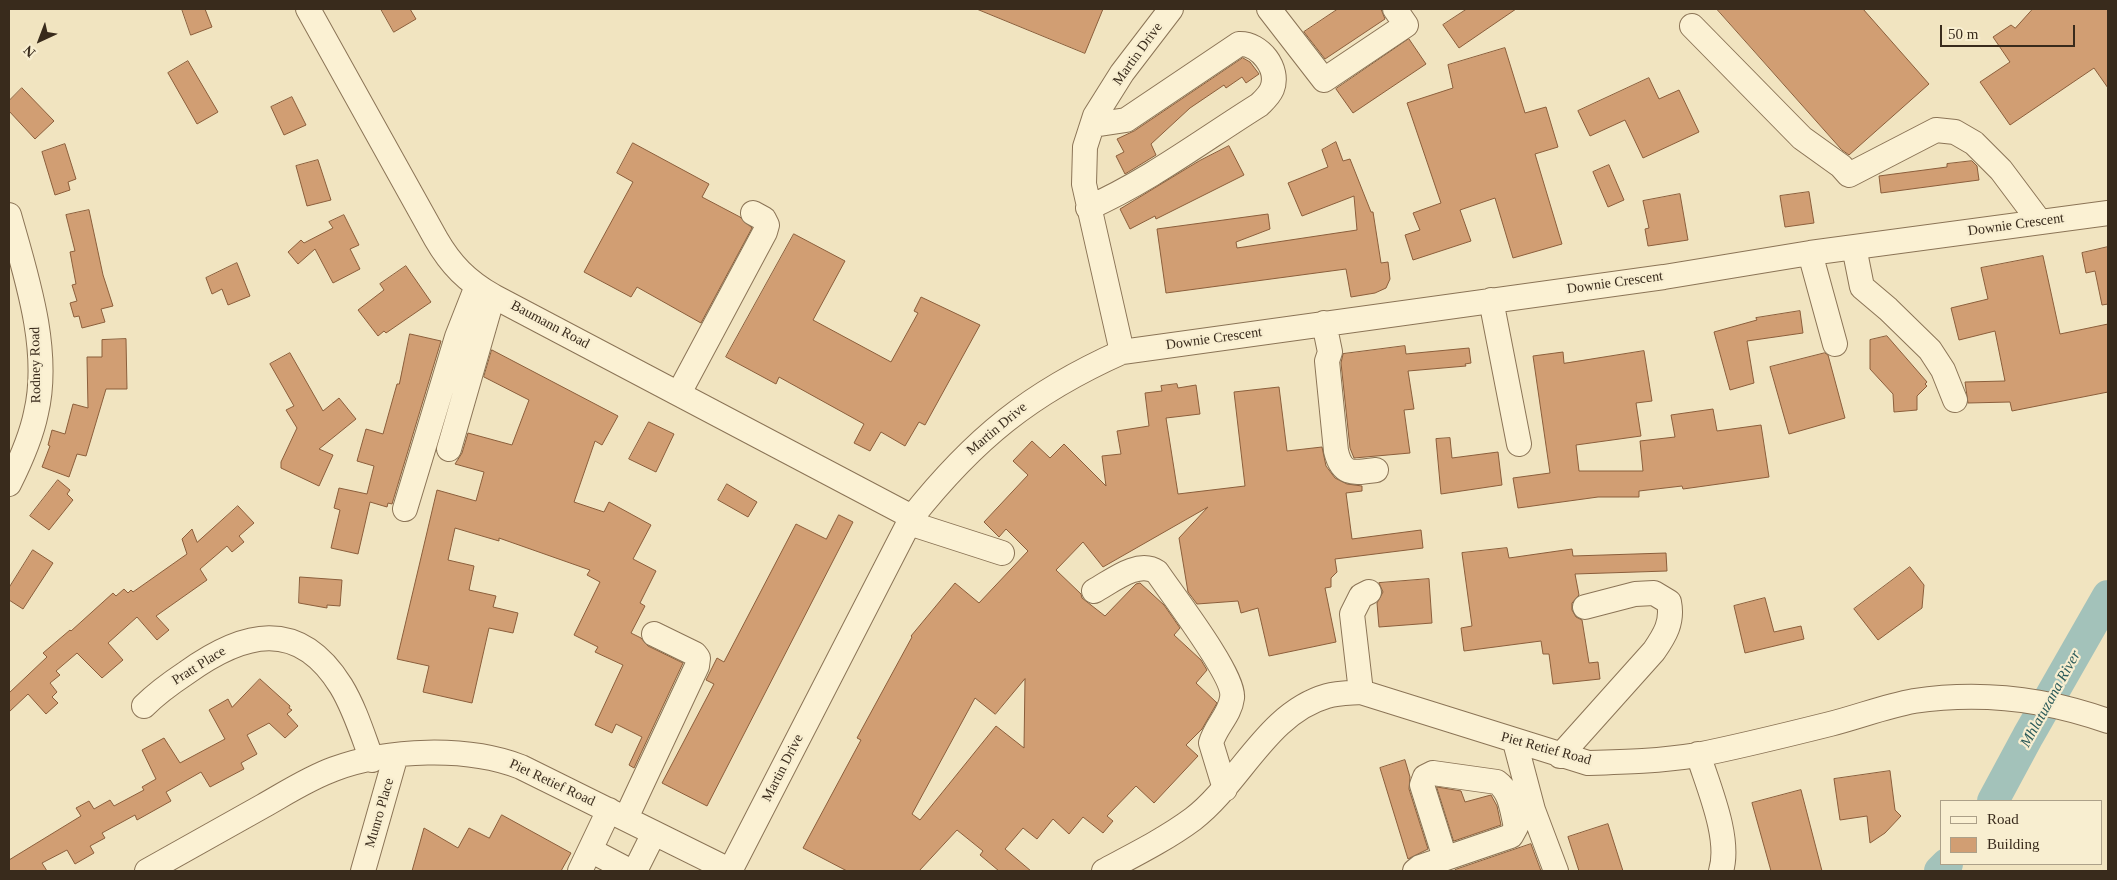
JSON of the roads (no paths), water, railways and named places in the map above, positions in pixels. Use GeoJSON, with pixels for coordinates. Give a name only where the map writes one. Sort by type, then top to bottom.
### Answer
{"type":"FeatureCollection","features":[{"type":"Feature","properties":{"kind":"street","name":"Baumann Road"},"geometry":{"type":"LineString","coordinates":[[308,9],[449,261],[485,291],[679,393],[911,520],[1002,553]]}},
{"type":"Feature","properties":{"kind":"street","name":"Martin Drive"},"geometry":{"type":"LineString","coordinates":[[731,871],[911,520],[961,460],[984,437],[1007,419],[1078,372],[1122,352],[1088,208],[1084,184],[1085,148],[1095,116],[1122,73],[1171,9]]}},
{"type":"Feature","properties":{"kind":"street"},"geometry":{"type":"LineString","coordinates":[[1269,9],[1324,80],[1406,25],[1395,9]]}},
{"type":"Feature","properties":{"kind":"street"},"geometry":{"type":"LineString","coordinates":[[1692,26],[1802,138],[1841,166],[1849,175],[1936,130],[1955,132],[1974,144],[2000,170],[2040,222]]}},
{"type":"Feature","properties":{"kind":"street"},"geometry":{"type":"LineString","coordinates":[[1088,208],[1111,198],[1147,177],[1259,105],[1272,90],[1274,83],[1272,70],[1265,56],[1257,49],[1248,44],[1239,44],[1126,120],[1093,125]]}},
{"type":"Feature","properties":{"kind":"street"},"geometry":{"type":"LineString","coordinates":[[679,393],[765,232],[767,226],[764,219],[753,213]]}},
{"type":"Feature","properties":{"kind":"street","name":"Downie Crescent"},"geometry":{"type":"LineString","coordinates":[[1122,352],[1664,277],[1854,246],[2108,213]]}},
{"type":"Feature","properties":{"kind":"street","name":"Rodney Road"},"geometry":{"type":"LineString","coordinates":[[9,215],[35,313],[39,339],[39,375],[37,412],[25,450],[9,484]]}},
{"type":"Feature","properties":{"kind":"street"},"geometry":{"type":"LineString","coordinates":[[1854,246],[1862,287],[1888,309],[1930,350],[1943,370],[1955,400]]}},
{"type":"Feature","properties":{"kind":"street"},"geometry":{"type":"LineString","coordinates":[[1810,253],[1836,344]]}},
{"type":"Feature","properties":{"kind":"street"},"geometry":{"type":"LineString","coordinates":[[449,449],[485,291]]}},
{"type":"Feature","properties":{"kind":"street"},"geometry":{"type":"LineString","coordinates":[[405,509],[457,338],[485,291]]}},
{"type":"Feature","properties":{"kind":"street"},"geometry":{"type":"LineString","coordinates":[[1491,300],[1519,444]]}},
{"type":"Feature","properties":{"kind":"street"},"geometry":{"type":"LineString","coordinates":[[1324,323],[1330,352],[1327,361],[1339,466],[1346,470],[1376,470]]}},
{"type":"Feature","properties":{"kind":"street"},"geometry":{"type":"LineString","coordinates":[[1094,592],[1140,567],[1149,566],[1156,572],[1206,643],[1233,689],[1230,707],[1211,743],[1225,789]]}},
{"type":"Feature","properties":{"kind":"street"},"geometry":{"type":"LineString","coordinates":[[1361,692],[1352,614],[1361,596],[1370,592]]}},
{"type":"Feature","properties":{"kind":"street"},"geometry":{"type":"LineString","coordinates":[[1560,756],[1654,651],[1665,633],[1671,615],[1669,602],[1654,593],[1635,594],[1585,607]]}},
{"type":"Feature","properties":{"kind":"street"},"geometry":{"type":"LineString","coordinates":[[630,871],[585,861],[618,814],[697,666],[698,658],[694,654],[654,634]]}},
{"type":"Feature","properties":{"kind":"street","name":"Pratt Place"},"geometry":{"type":"LineString","coordinates":[[144,706],[175,680],[221,651],[269,637],[286,640],[316,656],[341,686],[372,760]]}},
{"type":"Feature","properties":{"kind":"street","name":"Piet Retief Road"},"geometry":{"type":"LineString","coordinates":[[1104,871],[1194,818],[1225,789],[1273,732],[1299,709],[1328,695],[1361,692],[1560,756],[1588,763],[1624,762],[1698,754],[1830,724],[1914,702],[1959,697],[2012,698],[2081,712],[2108,721]]}},
{"type":"Feature","properties":{"kind":"street"},"geometry":{"type":"LineString","coordinates":[[1415,871],[1420,867],[1511,836],[1516,827],[1516,742]]}},
{"type":"Feature","properties":{"kind":"street","name":"Piet Retief Road"},"geometry":{"type":"LineString","coordinates":[[147,871],[316,777],[334,769],[396,755],[469,754],[505,760],[731,871]]}},
{"type":"Feature","properties":{"kind":"street"},"geometry":{"type":"LineString","coordinates":[[1698,754],[1716,813],[1722,844],[1721,871]]}},
{"type":"Feature","properties":{"kind":"street","name":"Munro Place"},"geometry":{"type":"LineString","coordinates":[[363,871],[396,755]]}},
{"type":"Feature","properties":{"kind":"street"},"geometry":{"type":"LineString","coordinates":[[1445,858],[1422,785],[1425,777],[1433,773],[1497,782],[1517,792],[1556,871]]}},
{"type":"Feature","properties":{"kind":"street"},"geometry":{"type":"LineString","coordinates":[[635,871],[654,833]]}},
{"type":"Feature","properties":{"kind":"waterway","name":"Mhlatuzana River"},"geometry":{"type":"LineString","coordinates":[[1994,800],[2108,596]]}},
{"type":"Feature","properties":{"kind":"waterway","name":"Mhlatuzana River"},"geometry":{"type":"LineString","coordinates":[[1940,871],[1946,865]]}}]}
